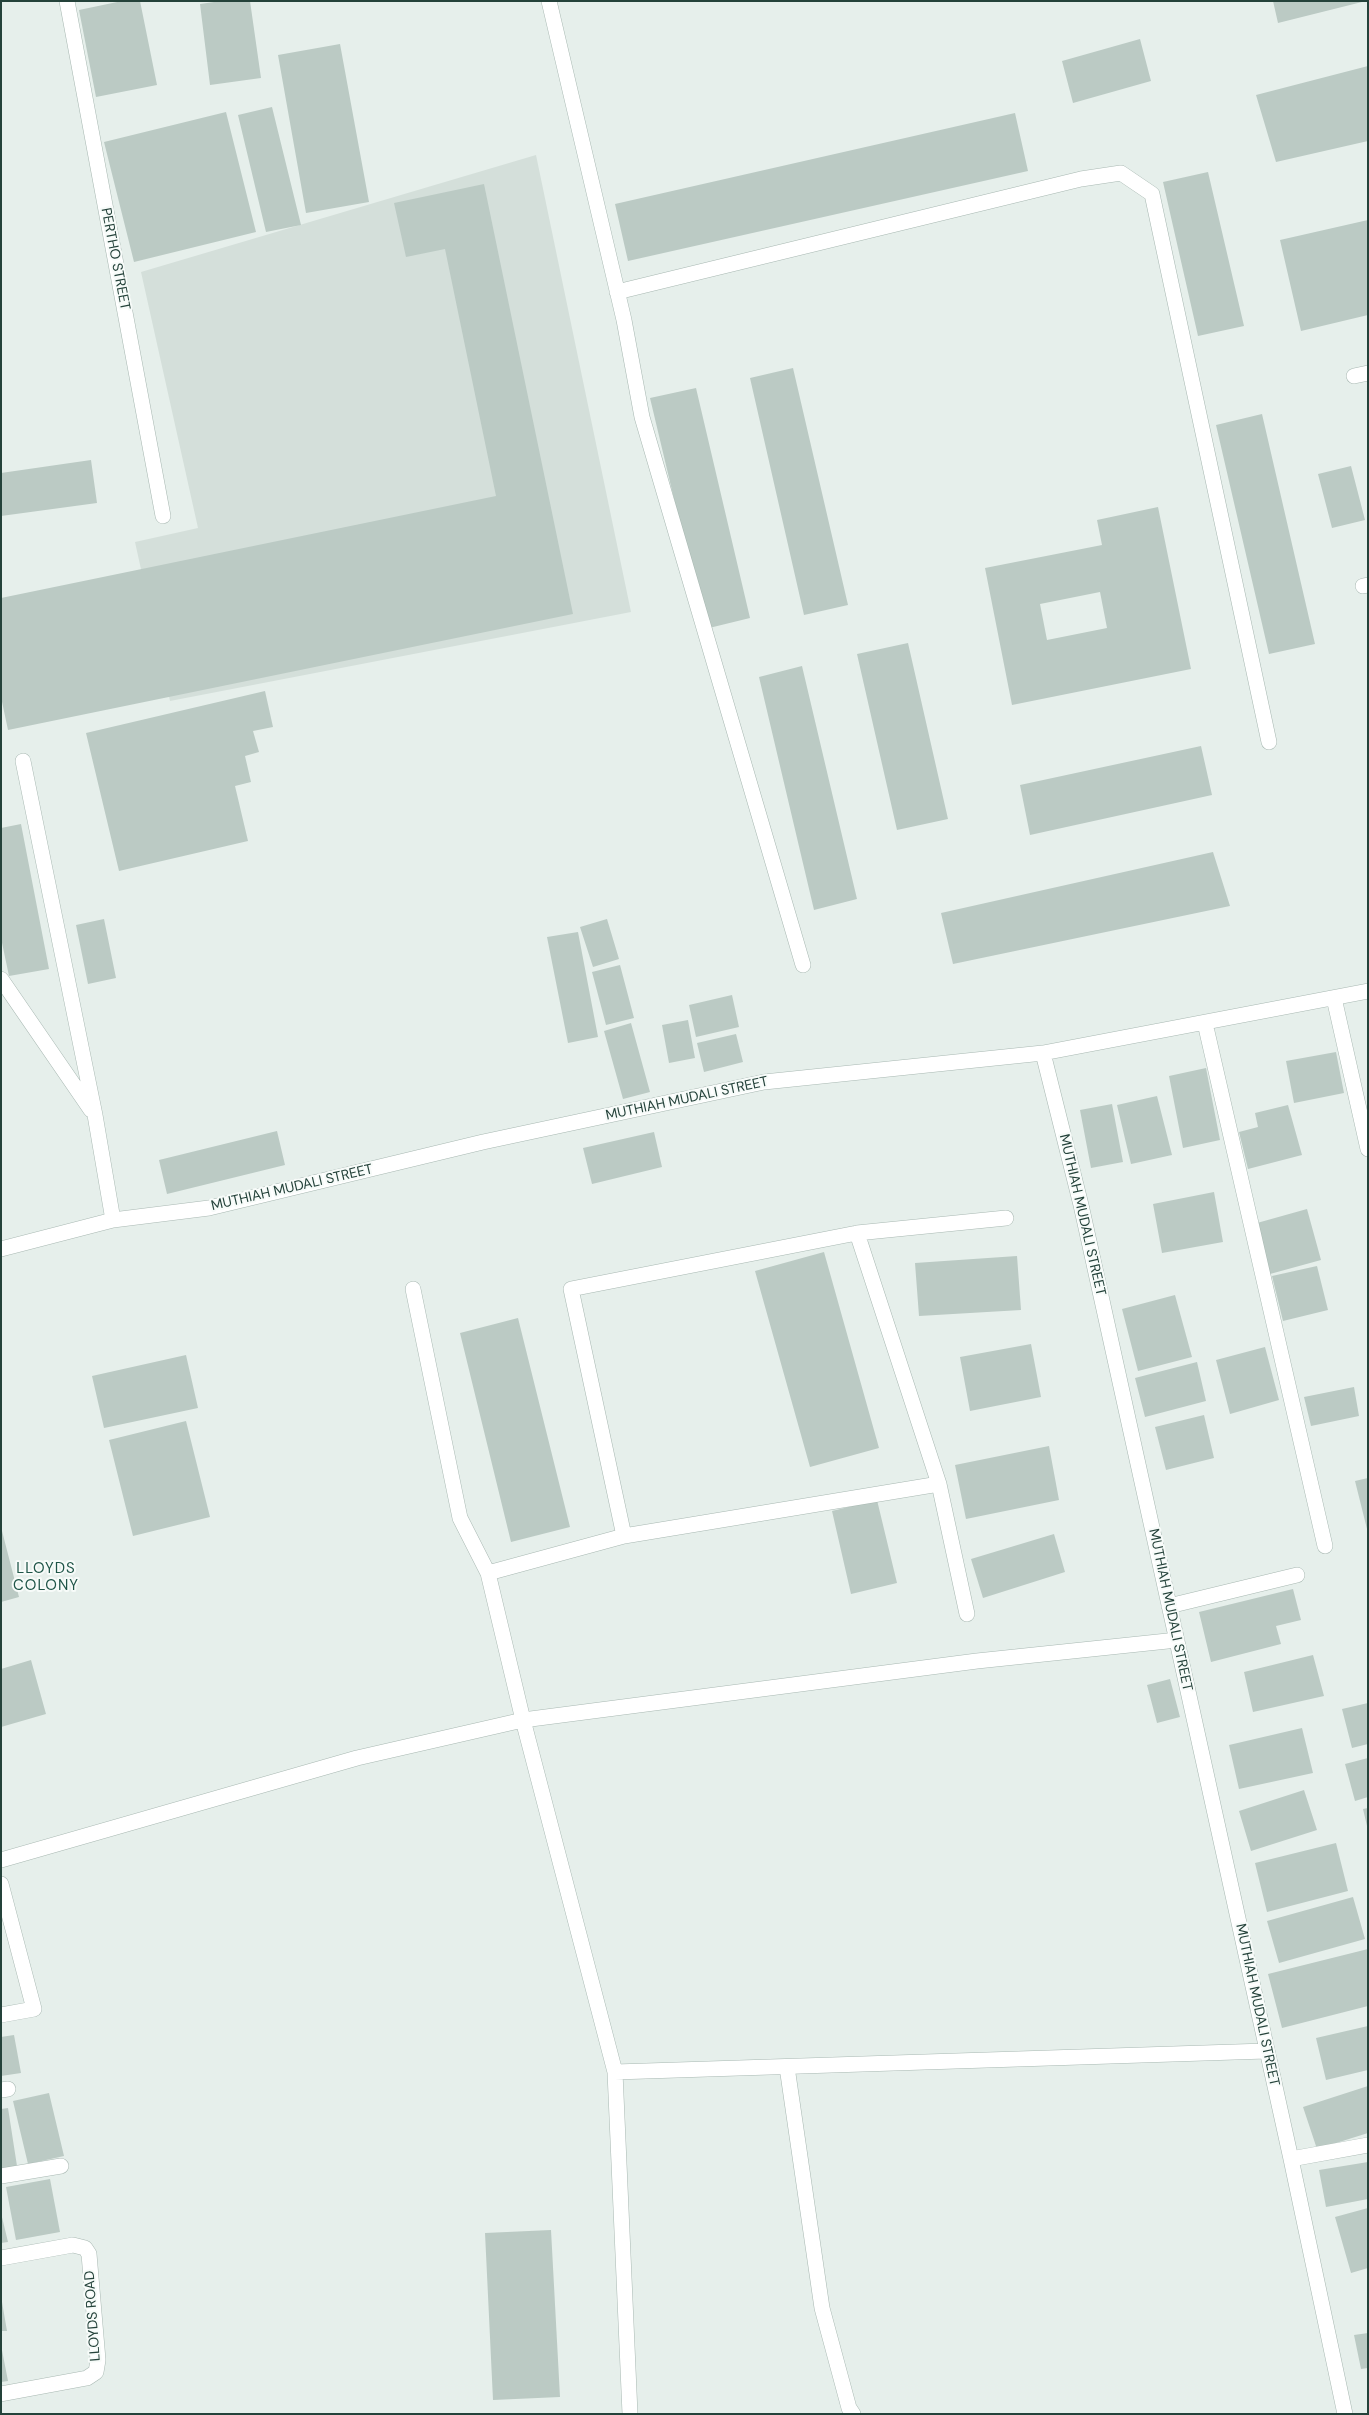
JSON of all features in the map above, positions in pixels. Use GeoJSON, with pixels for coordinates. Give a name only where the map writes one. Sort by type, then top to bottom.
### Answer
{"type":"FeatureCollection","features":[{"type":"Feature","properties":{"kind":"street","name":"PERTHO STREET"},"geometry":{"type":"LineString","coordinates":[[67,1],[163,516]]}},
{"type":"Feature","properties":{"kind":"street"},"geometry":{"type":"LineString","coordinates":[[550,1],[624,320],[642,418],[803,965]]}},
{"type":"Feature","properties":{"kind":"street"},"geometry":{"type":"LineString","coordinates":[[616,292],[1081,179],[1121,173],[1152,194],[1269,742]]}},
{"type":"Feature","properties":{"kind":"street"},"geometry":{"type":"LineString","coordinates":[[23,761],[95,1115],[113,1220]]}},
{"type":"Feature","properties":{"kind":"street"},"geometry":{"type":"LineString","coordinates":[[1,979],[95,1115]]}},
{"type":"Feature","properties":{"kind":"street"},"geometry":{"type":"LineString","coordinates":[[1043,1053],[1368,991]]}},
{"type":"Feature","properties":{"kind":"street"},"geometry":{"type":"LineString","coordinates":[[1334,998],[1368,1149]]}},
{"type":"Feature","properties":{"kind":"street"},"geometry":{"type":"LineString","coordinates":[[1205,1022],[1325,1546]]}},
{"type":"Feature","properties":{"kind":"street","name":"MUTHIAH MUDALI STREET"},"geometry":{"type":"LineString","coordinates":[[1,1249],[113,1220],[209,1208],[483,1142],[764,1082],[1043,1053],[1080,1205],[1177,1640],[1291,2159],[1344,2414]]}},
{"type":"Feature","properties":{"kind":"street"},"geometry":{"type":"LineString","coordinates":[[624,1536],[571,1289],[857,1233],[1006,1218]]}},
{"type":"Feature","properties":{"kind":"street"},"geometry":{"type":"LineString","coordinates":[[857,1233],[939,1484],[967,1614]]}},
{"type":"Feature","properties":{"kind":"street"},"geometry":{"type":"LineString","coordinates":[[413,1289],[460,1518],[488,1573],[523,1720],[615,2072],[630,2414]]}},
{"type":"Feature","properties":{"kind":"street"},"geometry":{"type":"LineString","coordinates":[[488,1573],[624,1536],[939,1484]]}},
{"type":"Feature","properties":{"kind":"street"},"geometry":{"type":"LineString","coordinates":[[1169,1606],[1297,1574]]}},
{"type":"Feature","properties":{"kind":"street"},"geometry":{"type":"LineString","coordinates":[[1,1860],[358,1758],[523,1720],[977,1661],[1177,1640]]}},
{"type":"Feature","properties":{"kind":"street"},"geometry":{"type":"LineString","coordinates":[[1,1884],[34,2009],[1,2015]]}},
{"type":"Feature","properties":{"kind":"street"},"geometry":{"type":"LineString","coordinates":[[615,2072],[1266,2051]]}},
{"type":"Feature","properties":{"kind":"street"},"geometry":{"type":"LineString","coordinates":[[787,2067],[822,2308],[849,2408],[853,2414]]}},
{"type":"Feature","properties":{"kind":"street"},"geometry":{"type":"LineString","coordinates":[[1291,2159],[1368,2145]]}},
{"type":"Feature","properties":{"kind":"street"},"geometry":{"type":"LineString","coordinates":[[1,2176],[61,2166]]}},
{"type":"Feature","properties":{"kind":"street","name":"LLOYDS ROAD"},"geometry":{"type":"LineString","coordinates":[[1,2258],[73,2245],[85,2248],[89,2254],[98,2360],[96,2372],[87,2378],[1,2394]]}},
{"type":"Feature","properties":{"kind":"shaded area"},"geometry":{"type":"Polygon","coordinates":[[[536,155],[631,612],[170,701],[135,542],[198,528],[141,272],[536,155]]]}},
{"type":"Feature","properties":{"kind":"building"},"geometry":{"type":"Polygon","coordinates":[[[122,1],[140,1],[157,85],[96,97],[79,10],[122,1]]]}},
{"type":"Feature","properties":{"kind":"building"},"geometry":{"type":"Polygon","coordinates":[[[221,1],[250,1],[261,78],[210,85],[200,4],[221,1]]]}},
{"type":"Feature","properties":{"kind":"building"},"geometry":{"type":"Polygon","coordinates":[[[1273,1],[1362,1],[1362,2],[1278,23],[1273,1]]]}},
{"type":"Feature","properties":{"kind":"building"},"geometry":{"type":"Polygon","coordinates":[[[1140,39],[1151,81],[1073,103],[1062,61],[1140,39]]]}},
{"type":"Feature","properties":{"kind":"building"},"geometry":{"type":"Polygon","coordinates":[[[340,44],[369,202],[306,213],[278,55],[340,44]]]}},
{"type":"Feature","properties":{"kind":"building"},"geometry":{"type":"Polygon","coordinates":[[[1368,66],[1368,141],[1276,162],[1256,95],[1368,66]]]}},
{"type":"Feature","properties":{"kind":"building"},"geometry":{"type":"Polygon","coordinates":[[[272,107],[301,225],[266,232],[238,115],[272,107]]]}},
{"type":"Feature","properties":{"kind":"building"},"geometry":{"type":"Polygon","coordinates":[[[226,112],[256,232],[134,262],[104,142],[226,112]]]}},
{"type":"Feature","properties":{"kind":"building"},"geometry":{"type":"Polygon","coordinates":[[[1015,113],[1028,171],[628,261],[615,204],[1015,113]]]}},
{"type":"Feature","properties":{"kind":"building"},"geometry":{"type":"Polygon","coordinates":[[[1208,172],[1244,326],[1198,336],[1163,182],[1208,172]]]}},
{"type":"Feature","properties":{"kind":"building"},"geometry":{"type":"Polygon","coordinates":[[[484,184],[573,614],[8,730],[1,697],[1,598],[496,496],[445,249],[406,257],[394,203],[484,184]]]}},
{"type":"Feature","properties":{"kind":"building"},"geometry":{"type":"Polygon","coordinates":[[[1368,220],[1368,315],[1301,331],[1280,240],[1368,220]]]}},
{"type":"Feature","properties":{"kind":"building"},"geometry":{"type":"Polygon","coordinates":[[[793,368],[848,605],[804,615],[750,378],[793,368]]]}},
{"type":"Feature","properties":{"kind":"building"},"geometry":{"type":"Polygon","coordinates":[[[696,388],[750,618],[705,629],[650,398],[696,388]]]}},
{"type":"Feature","properties":{"kind":"building"},"geometry":{"type":"Polygon","coordinates":[[[1262,414],[1315,644],[1269,654],[1216,425],[1262,414]]]}},
{"type":"Feature","properties":{"kind":"building"},"geometry":{"type":"Polygon","coordinates":[[[91,460],[97,503],[1,516],[1,473],[91,460]]]}},
{"type":"Feature","properties":{"kind":"building"},"geometry":{"type":"Polygon","coordinates":[[[1351,466],[1365,520],[1332,528],[1318,474],[1351,466]]]}},
{"type":"Feature","properties":{"kind":"building"},"geometry":{"type":"Polygon","coordinates":[[[1158,507],[1191,669],[1012,705],[985,568],[1102,545],[1097,520],[1158,507]],[[1100,592],[1040,604],[1047,640],[1107,628],[1100,592]]]}},
{"type":"Feature","properties":{"kind":"building"},"geometry":{"type":"Polygon","coordinates":[[[908,643],[948,819],[897,830],[857,654],[908,643]]]}},
{"type":"Feature","properties":{"kind":"building"},"geometry":{"type":"Polygon","coordinates":[[[802,666],[857,899],[814,910],[759,677],[802,666]]]}},
{"type":"Feature","properties":{"kind":"building"},"geometry":{"type":"Polygon","coordinates":[[[265,691],[273,727],[253,731],[259,752],[245,756],[251,782],[235,786],[248,841],[119,871],[86,733],[265,691]]]}},
{"type":"Feature","properties":{"kind":"building"},"geometry":{"type":"Polygon","coordinates":[[[1201,746],[1212,795],[1030,835],[1020,785],[1201,746]]]}},
{"type":"Feature","properties":{"kind":"building"},"geometry":{"type":"Polygon","coordinates":[[[21,824],[49,969],[9,976],[1,938],[1,828],[21,824]]]}},
{"type":"Feature","properties":{"kind":"building"},"geometry":{"type":"Polygon","coordinates":[[[1213,852],[1230,906],[953,964],[941,913],[1213,852]]]}},
{"type":"Feature","properties":{"kind":"building"},"geometry":{"type":"Polygon","coordinates":[[[104,919],[116,978],[88,984],[76,925],[104,919]]]}},
{"type":"Feature","properties":{"kind":"building"},"geometry":{"type":"Polygon","coordinates":[[[607,919],[619,959],[593,967],[580,927],[607,919]]]}},
{"type":"Feature","properties":{"kind":"building"},"geometry":{"type":"Polygon","coordinates":[[[578,932],[598,1037],[568,1043],[547,937],[578,932]]]}},
{"type":"Feature","properties":{"kind":"building"},"geometry":{"type":"Polygon","coordinates":[[[620,965],[634,1018],[606,1025],[592,972],[620,965]]]}},
{"type":"Feature","properties":{"kind":"building"},"geometry":{"type":"Polygon","coordinates":[[[732,995],[739,1027],[696,1037],[689,1005],[732,995]]]}},
{"type":"Feature","properties":{"kind":"building"},"geometry":{"type":"Polygon","coordinates":[[[688,1020],[695,1058],[669,1063],[662,1025],[688,1020]]]}},
{"type":"Feature","properties":{"kind":"building"},"geometry":{"type":"Polygon","coordinates":[[[631,1023],[650,1092],[623,1099],[604,1031],[631,1023]]]}},
{"type":"Feature","properties":{"kind":"building"},"geometry":{"type":"Polygon","coordinates":[[[736,1034],[743,1062],[704,1072],[697,1043],[736,1034]]]}},
{"type":"Feature","properties":{"kind":"building"},"geometry":{"type":"Polygon","coordinates":[[[1336,1052],[1344,1093],[1294,1103],[1286,1061],[1336,1052]]]}},
{"type":"Feature","properties":{"kind":"building"},"geometry":{"type":"Polygon","coordinates":[[[1206,1068],[1220,1140],[1183,1148],[1169,1076],[1206,1068]]]}},
{"type":"Feature","properties":{"kind":"building"},"geometry":{"type":"Polygon","coordinates":[[[1157,1096],[1172,1155],[1131,1164],[1117,1105],[1157,1096]]]}},
{"type":"Feature","properties":{"kind":"building"},"geometry":{"type":"Polygon","coordinates":[[[1112,1104],[1123,1162],[1091,1168],[1080,1110],[1112,1104]]]}},
{"type":"Feature","properties":{"kind":"building"},"geometry":{"type":"Polygon","coordinates":[[[1288,1105],[1302,1155],[1248,1169],[1239,1132],[1258,1127],[1255,1113],[1288,1105]]]}},
{"type":"Feature","properties":{"kind":"building"},"geometry":{"type":"Polygon","coordinates":[[[277,1131],[285,1165],[167,1194],[159,1160],[277,1131]]]}},
{"type":"Feature","properties":{"kind":"building"},"geometry":{"type":"Polygon","coordinates":[[[654,1132],[662,1167],[592,1184],[583,1148],[654,1132]]]}},
{"type":"Feature","properties":{"kind":"building"},"geometry":{"type":"Polygon","coordinates":[[[1214,1192],[1223,1242],[1162,1253],[1153,1204],[1214,1192]]]}},
{"type":"Feature","properties":{"kind":"building"},"geometry":{"type":"Polygon","coordinates":[[[1307,1209],[1321,1260],[1270,1274],[1257,1223],[1307,1209]]]}},
{"type":"Feature","properties":{"kind":"building"},"geometry":{"type":"Polygon","coordinates":[[[824,1252],[879,1448],[810,1467],[755,1271],[824,1252]]]}},
{"type":"Feature","properties":{"kind":"building"},"geometry":{"type":"Polygon","coordinates":[[[1017,1256],[1021,1310],[919,1316],[915,1263],[1017,1256]]]}},
{"type":"Feature","properties":{"kind":"building"},"geometry":{"type":"Polygon","coordinates":[[[1317,1266],[1328,1310],[1283,1321],[1272,1276],[1317,1266]]]}},
{"type":"Feature","properties":{"kind":"building"},"geometry":{"type":"Polygon","coordinates":[[[1175,1295],[1192,1357],[1138,1371],[1122,1309],[1175,1295]]]}},
{"type":"Feature","properties":{"kind":"building"},"geometry":{"type":"Polygon","coordinates":[[[518,1318],[570,1527],[511,1542],[460,1333],[518,1318]]]}},
{"type":"Feature","properties":{"kind":"building"},"geometry":{"type":"Polygon","coordinates":[[[1031,1344],[1041,1397],[970,1411],[960,1357],[1031,1344]]]}},
{"type":"Feature","properties":{"kind":"building"},"geometry":{"type":"Polygon","coordinates":[[[1265,1347],[1279,1400],[1230,1414],[1216,1360],[1265,1347]]]}},
{"type":"Feature","properties":{"kind":"building"},"geometry":{"type":"Polygon","coordinates":[[[186,1355],[198,1408],[104,1428],[92,1376],[186,1355]]]}},
{"type":"Feature","properties":{"kind":"building"},"geometry":{"type":"Polygon","coordinates":[[[1197,1362],[1206,1401],[1145,1417],[1135,1378],[1197,1362]]]}},
{"type":"Feature","properties":{"kind":"building"},"geometry":{"type":"Polygon","coordinates":[[[1354,1387],[1359,1416],[1311,1426],[1304,1397],[1354,1387]]]}},
{"type":"Feature","properties":{"kind":"building"},"geometry":{"type":"Polygon","coordinates":[[[1204,1415],[1214,1458],[1166,1470],[1155,1427],[1204,1415]]]}},
{"type":"Feature","properties":{"kind":"building"},"geometry":{"type":"Polygon","coordinates":[[[186,1421],[210,1517],[133,1536],[109,1440],[186,1421]]]}},
{"type":"Feature","properties":{"kind":"building"},"geometry":{"type":"Polygon","coordinates":[[[1049,1446],[1059,1500],[966,1519],[955,1465],[1049,1446]]]}},
{"type":"Feature","properties":{"kind":"building"},"geometry":{"type":"Polygon","coordinates":[[[1368,1478],[1368,1529],[1367,1529],[1355,1481],[1368,1478]]]}},
{"type":"Feature","properties":{"kind":"building"},"geometry":{"type":"Polygon","coordinates":[[[877,1500],[897,1583],[851,1594],[832,1511],[877,1500]]]}},
{"type":"Feature","properties":{"kind":"building"},"geometry":{"type":"Polygon","coordinates":[[[1,1527],[19,1597],[1,1602],[1,1527]]]}},
{"type":"Feature","properties":{"kind":"building"},"geometry":{"type":"Polygon","coordinates":[[[1054,1534],[1065,1572],[983,1598],[971,1559],[1054,1534]]]}},
{"type":"Feature","properties":{"kind":"building"},"geometry":{"type":"Polygon","coordinates":[[[1293,1589],[1301,1620],[1276,1626],[1281,1644],[1211,1662],[1199,1612],[1293,1589]]]}},
{"type":"Feature","properties":{"kind":"building"},"geometry":{"type":"Polygon","coordinates":[[[1313,1655],[1324,1696],[1253,1712],[1244,1672],[1313,1655]]]}},
{"type":"Feature","properties":{"kind":"building"},"geometry":{"type":"Polygon","coordinates":[[[31,1660],[46,1714],[1,1727],[1,1669],[31,1660]]]}},
{"type":"Feature","properties":{"kind":"building"},"geometry":{"type":"Polygon","coordinates":[[[1170,1679],[1180,1717],[1157,1723],[1147,1685],[1170,1679]]]}},
{"type":"Feature","properties":{"kind":"building"},"geometry":{"type":"Polygon","coordinates":[[[1368,1703],[1368,1744],[1352,1748],[1342,1709],[1368,1703]]]}},
{"type":"Feature","properties":{"kind":"building"},"geometry":{"type":"Polygon","coordinates":[[[1302,1728],[1313,1773],[1239,1789],[1229,1745],[1302,1728]]]}},
{"type":"Feature","properties":{"kind":"building"},"geometry":{"type":"Polygon","coordinates":[[[1368,1758],[1368,1797],[1355,1801],[1345,1764],[1368,1758]]]}},
{"type":"Feature","properties":{"kind":"building"},"geometry":{"type":"Polygon","coordinates":[[[1304,1790],[1317,1830],[1251,1851],[1239,1811],[1304,1790]]]}},
{"type":"Feature","properties":{"kind":"building"},"geometry":{"type":"Polygon","coordinates":[[[1368,1808],[1368,1826],[1367,1826],[1363,1809],[1368,1808]]]}},
{"type":"Feature","properties":{"kind":"building"},"geometry":{"type":"Polygon","coordinates":[[[1336,1843],[1348,1891],[1267,1912],[1255,1863],[1336,1843]]]}},
{"type":"Feature","properties":{"kind":"building"},"geometry":{"type":"Polygon","coordinates":[[[1353,1897],[1365,1939],[1279,1963],[1267,1921],[1353,1897]]]}},
{"type":"Feature","properties":{"kind":"building"},"geometry":{"type":"Polygon","coordinates":[[[1368,1949],[1368,2006],[1282,2028],[1268,1974],[1368,1949]]]}},
{"type":"Feature","properties":{"kind":"building"},"geometry":{"type":"Polygon","coordinates":[[[1368,2026],[1368,2070],[1326,2080],[1316,2038],[1368,2026]]]}},
{"type":"Feature","properties":{"kind":"building"},"geometry":{"type":"Polygon","coordinates":[[[14,2035],[21,2073],[1,2076],[1,2037],[14,2035]]]}},
{"type":"Feature","properties":{"kind":"building"},"geometry":{"type":"Polygon","coordinates":[[[1368,2086],[1368,2133],[1317,2149],[1303,2107],[1368,2086]]]}},
{"type":"Feature","properties":{"kind":"building"},"geometry":{"type":"Polygon","coordinates":[[[49,2093],[64,2156],[28,2164],[13,2101],[49,2093]]]}},
{"type":"Feature","properties":{"kind":"building"},"geometry":{"type":"Polygon","coordinates":[[[8,2108],[17,2166],[1,2169],[1,2109],[8,2108]]]}},
{"type":"Feature","properties":{"kind":"building"},"geometry":{"type":"Polygon","coordinates":[[[1368,2162],[1368,2199],[1326,2207],[1319,2170],[1368,2162]]]}},
{"type":"Feature","properties":{"kind":"building"},"geometry":{"type":"Polygon","coordinates":[[[50,2179],[60,2232],[16,2240],[6,2187],[50,2179]]]}},
{"type":"Feature","properties":{"kind":"building"},"geometry":{"type":"Polygon","coordinates":[[[1368,2208],[1368,2268],[1351,2273],[1335,2217],[1368,2208]]]}},
{"type":"Feature","properties":{"kind":"building"},"geometry":{"type":"Polygon","coordinates":[[[1,2213],[8,2242],[1,2243],[1,2213]]]}},
{"type":"Feature","properties":{"kind":"building"},"geometry":{"type":"Polygon","coordinates":[[[551,2230],[560,2397],[493,2400],[485,2233],[551,2230]]]}},
{"type":"Feature","properties":{"kind":"building"},"geometry":{"type":"Polygon","coordinates":[[[2,2302],[7,2331],[1,2331],[2,2302]]]}},
{"type":"Feature","properties":{"kind":"building"},"geometry":{"type":"Polygon","coordinates":[[[1368,2333],[1368,2368],[1361,2369],[1354,2335],[1368,2333]]]}},
{"type":"Feature","properties":{"kind":"building"},"geometry":{"type":"Polygon","coordinates":[[[1,2345],[8,2381],[1,2382],[1,2345]]]}},
{"type":"Feature","properties":{"kind":"district","name":"LLOYDS COLONY"},"geometry":{"type":"Point","coordinates":[46,1578]}}]}
